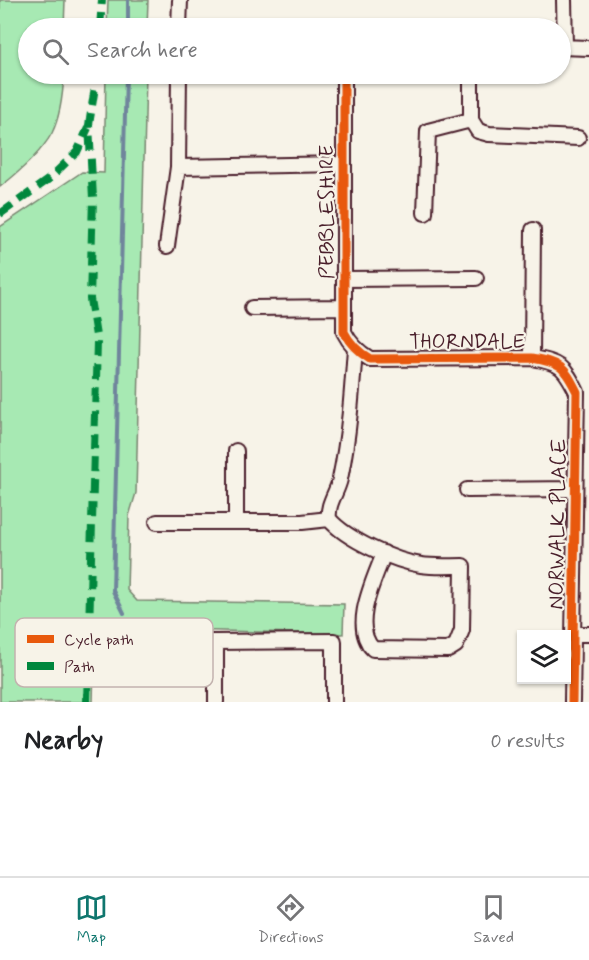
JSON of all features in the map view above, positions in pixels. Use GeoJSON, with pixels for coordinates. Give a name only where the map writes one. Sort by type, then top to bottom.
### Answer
{"type":"FeatureCollection","features":[{"type":"Feature","properties":{"kind":"street"},"geometry":{"type":"LineString","coordinates":[[180,0],[180,18]]}},
{"type":"Feature","properties":{"kind":"street"},"geometry":{"type":"LineString","coordinates":[[564,0],[564,18]]}},
{"type":"Feature","properties":{"kind":"street"},"geometry":{"type":"LineString","coordinates":[[571,47],[589,48]]}},
{"type":"Feature","properties":{"kind":"street"},"geometry":{"type":"LineString","coordinates":[[167,246],[178,167],[179,84]]}},
{"type":"Feature","properties":{"kind":"street","name":"PEBBLESHIRE"},"geometry":{"type":"LineString","coordinates":[[344,84],[344,332],[355,348]]}},
{"type":"Feature","properties":{"kind":"street"},"geometry":{"type":"LineString","coordinates":[[471,84],[471,120],[478,131],[489,134],[578,138]]}},
{"type":"Feature","properties":{"kind":"street"},"geometry":{"type":"LineString","coordinates":[[425,213],[428,131],[471,120]]}},
{"type":"Feature","properties":{"kind":"street"},"geometry":{"type":"LineString","coordinates":[[178,167],[344,164]]}},
{"type":"Feature","properties":{"kind":"street"},"geometry":{"type":"LineString","coordinates":[[532,358],[533,230]]}},
{"type":"Feature","properties":{"kind":"street"},"geometry":{"type":"LineString","coordinates":[[344,279],[476,278]]}},
{"type":"Feature","properties":{"kind":"street"},"geometry":{"type":"LineString","coordinates":[[252,308],[344,307]]}},
{"type":"Feature","properties":{"kind":"street"},"geometry":{"type":"LineString","coordinates":[[355,348],[347,437],[339,482],[328,511],[329,519],[347,534],[384,553],[406,561],[422,565],[463,566],[462,630],[456,645],[448,650],[374,649],[367,642],[364,630],[366,603],[384,553]]}},
{"type":"Feature","properties":{"kind":"street","name":"THORNDALE"},"geometry":{"type":"LineString","coordinates":[[355,348],[370,359],[382,360],[532,358],[555,362],[564,368],[572,383]]}},
{"type":"Feature","properties":{"kind":"street","name":"NORWALK PLACE"},"geometry":{"type":"LineString","coordinates":[[572,383],[577,392],[580,498],[572,702]]}},
{"type":"Feature","properties":{"kind":"street"},"geometry":{"type":"LineString","coordinates":[[236,451],[236,522]]}},
{"type":"Feature","properties":{"kind":"street"},"geometry":{"type":"LineString","coordinates":[[466,490],[580,498]]}},
{"type":"Feature","properties":{"kind":"street"},"geometry":{"type":"LineString","coordinates":[[157,522],[302,522],[329,519]]}},
{"type":"Feature","properties":{"kind":"street"},"geometry":{"type":"LineString","coordinates":[[573,634],[589,634]]}},
{"type":"Feature","properties":{"kind":"street"},"geometry":{"type":"LineString","coordinates":[[213,642],[334,641],[334,702]]}},
{"type":"Feature","properties":{"kind":"street"},"geometry":{"type":"LineString","coordinates":[[216,642],[216,702]]}},
{"type":"Feature","properties":{"kind":"green space"},"geometry":{"type":"Polygon","coordinates":[[[0,0],[65,0],[64,18],[18,18],[18,84],[63,84],[61,104],[58,119],[47,140],[21,169],[0,187],[0,0]]]}},
{"type":"Feature","properties":{"kind":"green space"},"geometry":{"type":"Polygon","coordinates":[[[108,0],[148,0],[147,18],[107,18],[108,0]]]}},
{"type":"Feature","properties":{"kind":"green space"},"geometry":{"type":"Polygon","coordinates":[[[106,84],[146,84],[136,493],[129,516],[127,590],[137,601],[344,604],[343,634],[213,631],[213,618],[15,618],[15,687],[93,687],[93,702],[0,702],[0,227],[82,172],[104,173],[106,84]]]}},
{"type":"Feature","properties":{"kind":"waterway"},"geometry":{"type":"LineString","coordinates":[[128,0],[128,18]]}},
{"type":"Feature","properties":{"kind":"waterway"},"geometry":{"type":"LineString","coordinates":[[124,613],[113,591],[126,84]]}},
{"type":"Feature","properties":{"kind":"marked path"},"geometry":{"type":"LineString","coordinates":[[101,18],[102,0]]}},
{"type":"Feature","properties":{"kind":"marked path"},"geometry":{"type":"LineString","coordinates":[[89,618],[97,342],[90,299],[93,198],[89,125],[95,84]]}},
{"type":"Feature","properties":{"kind":"marked path"},"geometry":{"type":"LineString","coordinates":[[0,214],[49,179],[77,152],[88,128]]}},
{"type":"Feature","properties":{"kind":"marked path"},"geometry":{"type":"LineString","coordinates":[[87,687],[87,702]]}},
{"type":"Feature","properties":{"kind":"cycle path"},"geometry":{"type":"LineString","coordinates":[[344,84],[344,332],[349,340],[358,351],[370,359],[532,358],[542,360],[556,364],[565,371],[577,392],[572,702]]}}]}
